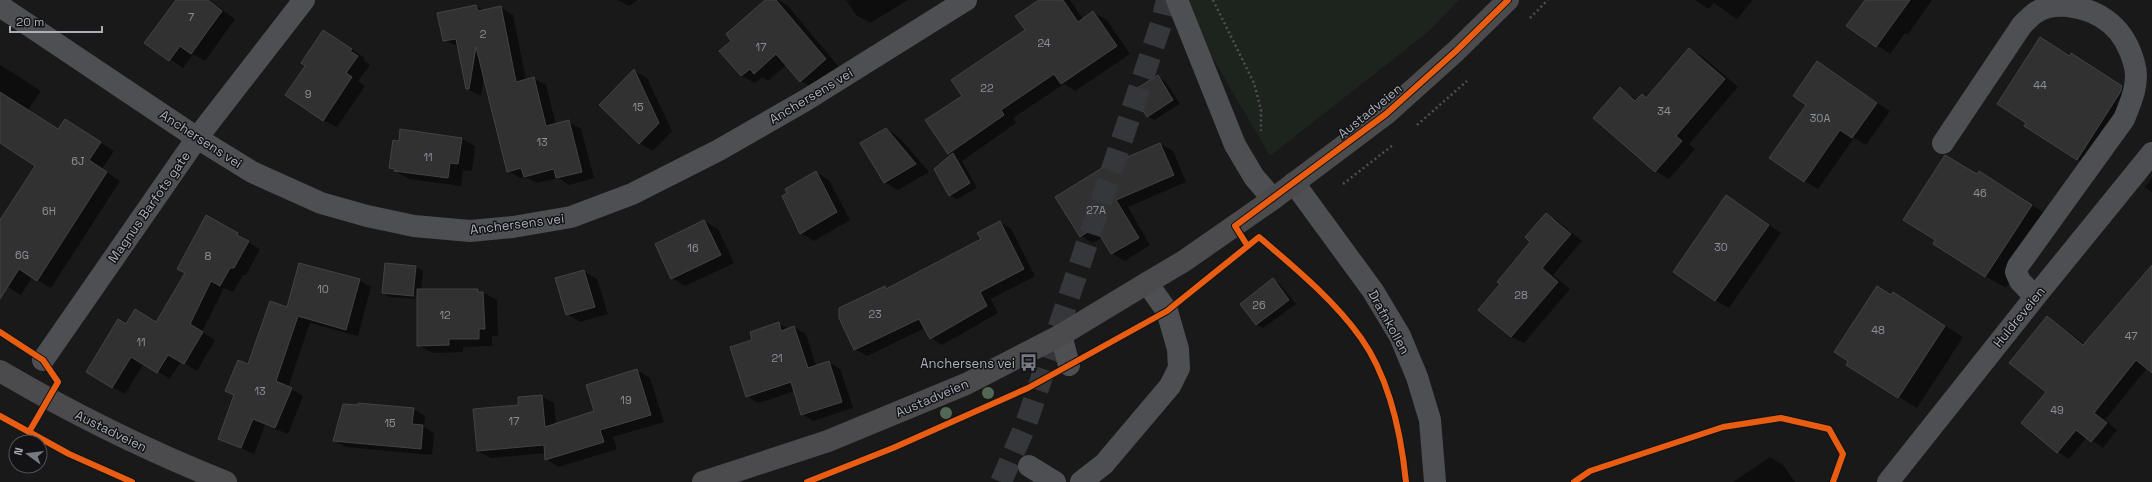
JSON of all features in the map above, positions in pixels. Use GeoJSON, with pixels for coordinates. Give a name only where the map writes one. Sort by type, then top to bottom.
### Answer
{"type":"FeatureCollection","features":[{"type":"Feature","properties":{"kind":"main road","name":"Austadveien"},"geometry":{"type":"LineString","coordinates":[[703,482],[828,441],[966,384],[1061,334],[1184,261],[1273,199],[1386,114],[1456,51],[1508,0]]}},
{"type":"Feature","properties":{"kind":"main road","name":"Austadveien"},"geometry":{"type":"LineString","coordinates":[[0,372],[102,427],[162,456],[226,482]]}},
{"type":"Feature","properties":{"kind":"street","name":"Magnus Barfots gate"},"geometry":{"type":"LineString","coordinates":[[43,360],[197,138],[304,0]]}},
{"type":"Feature","properties":{"kind":"street","name":"Anchersens vei"},"geometry":{"type":"LineString","coordinates":[[0,6],[197,138],[252,172],[321,203],[414,226],[470,231],[513,227],[571,217],[632,194],[719,150],[806,100],[966,0]]}},
{"type":"Feature","properties":{"kind":"street"},"geometry":{"type":"LineString","coordinates":[[1177,0],[1235,145],[1254,176],[1273,199]]}},
{"type":"Feature","properties":{"kind":"street"},"geometry":{"type":"LineString","coordinates":[[1943,143],[2022,25],[2035,13],[2058,5],[2084,8],[2100,15],[2111,23],[2126,43],[2135,64],[2136,74],[2132,98],[2124,119],[2018,266],[2016,276],[2034,297]]}},
{"type":"Feature","properties":{"kind":"street","name":"Huldreveien"},"geometry":{"type":"LineString","coordinates":[[1888,482],[2034,297],[2152,153]]}},
{"type":"Feature","properties":{"kind":"street","name":"Drafnkollen"},"geometry":{"type":"LineString","coordinates":[[1294,183],[1333,233],[1373,291],[1400,336],[1417,377],[1430,420],[1435,482]]}},
{"type":"Feature","properties":{"kind":"street"},"geometry":{"type":"LineString","coordinates":[[1081,482],[1101,473],[1170,386],[1179,368],[1178,350],[1167,311],[1147,283]]}},
{"type":"Feature","properties":{"kind":"street"},"geometry":{"type":"LineString","coordinates":[[1061,334],[1069,365]]}},
{"type":"Feature","properties":{"kind":"street"},"geometry":{"type":"LineString","coordinates":[[1029,466],[1055,482]]}},
{"type":"Feature","properties":{"kind":"path"},"geometry":{"type":"LineString","coordinates":[[1213,0],[1254,83],[1261,110],[1260,133]]}},
{"type":"Feature","properties":{"kind":"shaded area"},"geometry":{"type":"Polygon","coordinates":[[[1179,0],[1459,0],[1428,32],[1270,156],[1179,0]]]}},
{"type":"Feature","properties":{"kind":"building"},"geometry":{"type":"Polygon","coordinates":[[[176,0],[208,0],[222,11],[191,54],[180,46],[169,61],[144,43],[176,0]]]}},
{"type":"Feature","properties":{"kind":"building"},"geometry":{"type":"Polygon","coordinates":[[[765,0],[776,0],[826,59],[800,82],[776,54],[754,74],[750,69],[741,76],[719,51],[731,41],[726,34],[765,0]]]}},
{"type":"Feature","properties":{"kind":"building"},"geometry":{"type":"Polygon","coordinates":[[[1039,0],[1063,0],[1078,22],[1093,11],[1117,46],[1061,84],[1054,74],[1001,110],[1004,115],[948,154],[925,120],[962,96],[951,80],[1025,30],[1015,16],[1039,0]]]}},
{"type":"Feature","properties":{"kind":"building"},"geometry":{"type":"Polygon","coordinates":[[[1865,0],[1910,0],[1876,47],[1846,26],[1865,0]]]}},
{"type":"Feature","properties":{"kind":"building"},"geometry":{"type":"Polygon","coordinates":[[[476,5],[478,11],[501,6],[516,82],[534,77],[546,126],[569,120],[582,172],[556,178],[554,169],[524,177],[521,168],[507,172],[476,47],[469,89],[466,89],[456,39],[443,41],[437,13],[476,5]]]}},
{"type":"Feature","properties":{"kind":"building"},"geometry":{"type":"Polygon","coordinates":[[[323,30],[352,49],[350,51],[358,56],[346,73],[352,77],[323,121],[285,95],[305,66],[301,63],[323,30]]]}},
{"type":"Feature","properties":{"kind":"building"},"geometry":{"type":"Polygon","coordinates":[[[2040,37],[2070,56],[2071,53],[2122,86],[2121,91],[2077,160],[2024,126],[2026,123],[1997,104],[2040,37]]]}},
{"type":"Feature","properties":{"kind":"building"},"geometry":{"type":"Polygon","coordinates":[[[1689,48],[1725,79],[1676,136],[1682,141],[1655,172],[1593,118],[1620,87],[1635,101],[1642,94],[1646,98],[1689,48]]]}},
{"type":"Feature","properties":{"kind":"building"},"geometry":{"type":"Polygon","coordinates":[[[1817,61],[1877,103],[1852,138],[1840,130],[1804,182],[1769,158],[1806,105],[1793,96],[1817,61]]]}},
{"type":"Feature","properties":{"kind":"building"},"geometry":{"type":"Polygon","coordinates":[[[634,69],[659,123],[639,144],[599,105],[634,69]]]}},
{"type":"Feature","properties":{"kind":"building"},"geometry":{"type":"Polygon","coordinates":[[[1158,75],[1173,100],[1147,117],[1131,92],[1158,75]]]}},
{"type":"Feature","properties":{"kind":"building"},"geometry":{"type":"Polygon","coordinates":[[[0,92],[58,129],[65,119],[101,142],[89,160],[107,172],[37,281],[19,269],[0,299],[0,220],[35,166],[0,143],[0,92]]]}},
{"type":"Feature","properties":{"kind":"building"},"geometry":{"type":"Polygon","coordinates":[[[886,128],[916,164],[884,183],[860,143],[886,128]]]}},
{"type":"Feature","properties":{"kind":"building"},"geometry":{"type":"Polygon","coordinates":[[[400,129],[462,138],[458,164],[450,163],[448,178],[394,171],[395,169],[389,168],[393,140],[399,141],[400,129]]]}},
{"type":"Feature","properties":{"kind":"building"},"geometry":{"type":"Polygon","coordinates":[[[1160,143],[1174,175],[1116,200],[1139,238],[1111,254],[1095,227],[1080,237],[1055,197],[1102,168],[1160,143]]]}},
{"type":"Feature","properties":{"kind":"building"},"geometry":{"type":"Polygon","coordinates":[[[953,153],[970,183],[949,196],[934,169],[953,153]]]}},
{"type":"Feature","properties":{"kind":"building"},"geometry":{"type":"Polygon","coordinates":[[[1945,155],[1977,174],[1979,171],[2032,205],[1985,277],[1933,244],[1935,240],[1903,220],[1945,155]]]}},
{"type":"Feature","properties":{"kind":"building"},"geometry":{"type":"Polygon","coordinates":[[[816,171],[837,212],[800,234],[782,196],[787,193],[785,189],[816,171]]]}},
{"type":"Feature","properties":{"kind":"building"},"geometry":{"type":"Polygon","coordinates":[[[1726,195],[1769,225],[1715,301],[1673,272],[1726,195]]]}},
{"type":"Feature","properties":{"kind":"building"},"geometry":{"type":"Polygon","coordinates":[[[1546,213],[1571,234],[1542,268],[1558,282],[1511,337],[1478,310],[1500,284],[1497,282],[1530,242],[1525,237],[1546,213]]]}},
{"type":"Feature","properties":{"kind":"building"},"geometry":{"type":"Polygon","coordinates":[[[206,215],[249,241],[234,268],[230,268],[220,286],[211,281],[190,324],[203,332],[184,364],[168,355],[157,373],[131,357],[112,388],[86,372],[118,319],[126,324],[135,309],[156,322],[185,273],[177,269],[206,215]]]}},
{"type":"Feature","properties":{"kind":"building"},"geometry":{"type":"Polygon","coordinates":[[[704,220],[721,255],[671,279],[655,244],[704,220]]]}},
{"type":"Feature","properties":{"kind":"building"},"geometry":{"type":"Polygon","coordinates":[[[1000,221],[1024,269],[980,292],[987,306],[930,339],[919,319],[854,350],[839,318],[839,308],[885,286],[886,289],[981,239],[977,233],[1000,221]]]}},
{"type":"Feature","properties":{"kind":"building"},"geometry":{"type":"Polygon","coordinates":[[[299,263],[360,279],[346,330],[298,316],[276,381],[292,388],[275,428],[253,419],[241,448],[218,439],[234,395],[225,391],[238,360],[248,364],[270,301],[287,307],[299,263]]]}},
{"type":"Feature","properties":{"kind":"building"},"geometry":{"type":"Polygon","coordinates":[[[385,263],[416,266],[413,296],[382,293],[385,263]]]}},
{"type":"Feature","properties":{"kind":"building"},"geometry":{"type":"Polygon","coordinates":[[[2152,265],[2152,373],[2136,360],[2094,413],[2107,423],[2091,442],[2076,430],[2057,453],[2021,423],[2046,392],[2009,363],[2047,316],[2083,345],[2152,265]]]}},
{"type":"Feature","properties":{"kind":"building"},"geometry":{"type":"Polygon","coordinates":[[[584,270],[595,307],[566,315],[555,278],[584,270]]]}},
{"type":"Feature","properties":{"kind":"building"},"geometry":{"type":"Polygon","coordinates":[[[1273,278],[1289,300],[1256,325],[1240,304],[1273,278]]]}},
{"type":"Feature","properties":{"kind":"building"},"geometry":{"type":"Polygon","coordinates":[[[1877,286],[1891,295],[1893,292],[1945,326],[1898,398],[1846,365],[1848,361],[1834,352],[1877,286]]]}},
{"type":"Feature","properties":{"kind":"building"},"geometry":{"type":"Polygon","coordinates":[[[417,289],[478,289],[478,292],[483,292],[485,329],[479,329],[479,339],[449,339],[449,345],[417,346],[417,289]]]}},
{"type":"Feature","properties":{"kind":"building"},"geometry":{"type":"Polygon","coordinates":[[[779,322],[781,331],[794,326],[808,368],[829,361],[842,402],[801,415],[791,382],[746,397],[730,347],[752,340],[750,332],[779,322]]]}},
{"type":"Feature","properties":{"kind":"building"},"geometry":{"type":"Polygon","coordinates":[[[637,369],[651,415],[600,430],[604,442],[545,460],[544,445],[477,451],[473,409],[518,405],[518,397],[542,395],[545,427],[594,411],[586,385],[637,369]]]}},
{"type":"Feature","properties":{"kind":"building"},"geometry":{"type":"Polygon","coordinates":[[[358,403],[414,408],[412,424],[423,425],[421,449],[333,441],[343,404],[358,405],[358,403]]]}},
{"type":"Feature","properties":{"kind":"tunnel"},"geometry":{"type":"LineString","coordinates":[[1001,482],[1026,424],[1162,21],[1167,0]]}},
{"type":"Feature","properties":{"kind":"cycle path"},"geometry":{"type":"LineString","coordinates":[[1247,245],[1235,226],[1386,114],[1456,51],[1508,0]]}},
{"type":"Feature","properties":{"kind":"cycle path"},"geometry":{"type":"LineString","coordinates":[[807,482],[893,448],[1028,388],[1167,311],[1259,237],[1300,272],[1326,297],[1350,324],[1371,354],[1380,371],[1392,407],[1401,445],[1406,482]]}},
{"type":"Feature","properties":{"kind":"cycle path"},"geometry":{"type":"LineString","coordinates":[[0,332],[43,360],[58,382],[29,432]]}},
{"type":"Feature","properties":{"kind":"cycle path"},"geometry":{"type":"LineString","coordinates":[[0,416],[69,454],[132,482]]}},
{"type":"Feature","properties":{"kind":"cycle path"},"geometry":{"type":"LineString","coordinates":[[1574,482],[1590,471],[1723,427],[1781,418],[1829,429],[1843,454],[1833,482]]}},
{"type":"Feature","properties":{"kind":"place","name":"Anchersens vei"},"geometry":{"type":"Point","coordinates":[1028,363]}}]}
